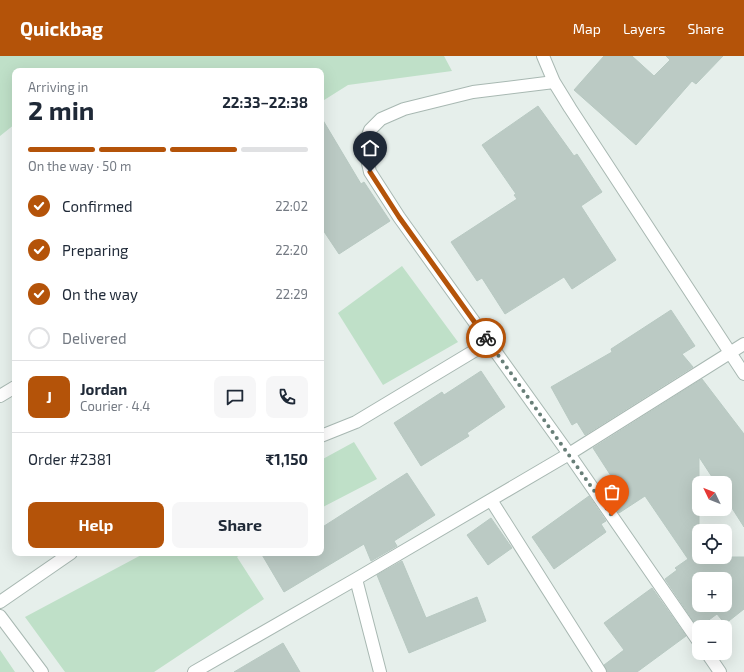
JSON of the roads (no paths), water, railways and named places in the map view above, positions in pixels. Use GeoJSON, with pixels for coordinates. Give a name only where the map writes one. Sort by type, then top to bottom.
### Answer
{"type":"FeatureCollection","features":[{"type":"Feature","properties":{"kind":"street"},"geometry":{"type":"LineString","coordinates":[[543,56],[554,82],[744,374]]}},
{"type":"Feature","properties":{"kind":"street"},"geometry":{"type":"LineString","coordinates":[[554,82],[473,92],[404,109],[381,119],[370,130],[364,146],[370,172],[399,217],[569,454],[692,632]]}},
{"type":"Feature","properties":{"kind":"street"},"geometry":{"type":"LineString","coordinates":[[324,435],[356,422],[489,342]]}},
{"type":"Feature","properties":{"kind":"street"},"geometry":{"type":"LineString","coordinates":[[194,672],[569,454],[729,352],[744,344]]}},
{"type":"Feature","properties":{"kind":"street"},"geometry":{"type":"LineString","coordinates":[[0,396],[12,389]]}},
{"type":"Feature","properties":{"kind":"street"},"geometry":{"type":"LineString","coordinates":[[491,500],[600,672]]}},
{"type":"Feature","properties":{"kind":"street"},"geometry":{"type":"LineString","coordinates":[[0,602],[67,556]]}},
{"type":"Feature","properties":{"kind":"street"},"geometry":{"type":"LineString","coordinates":[[356,579],[380,672]]}},
{"type":"Feature","properties":{"kind":"street"},"geometry":{"type":"LineString","coordinates":[[0,616],[42,672]]}},
{"type":"Feature","properties":{"kind":"street"},"geometry":{"type":"LineString","coordinates":[[711,660],[720,672]]}}]}
